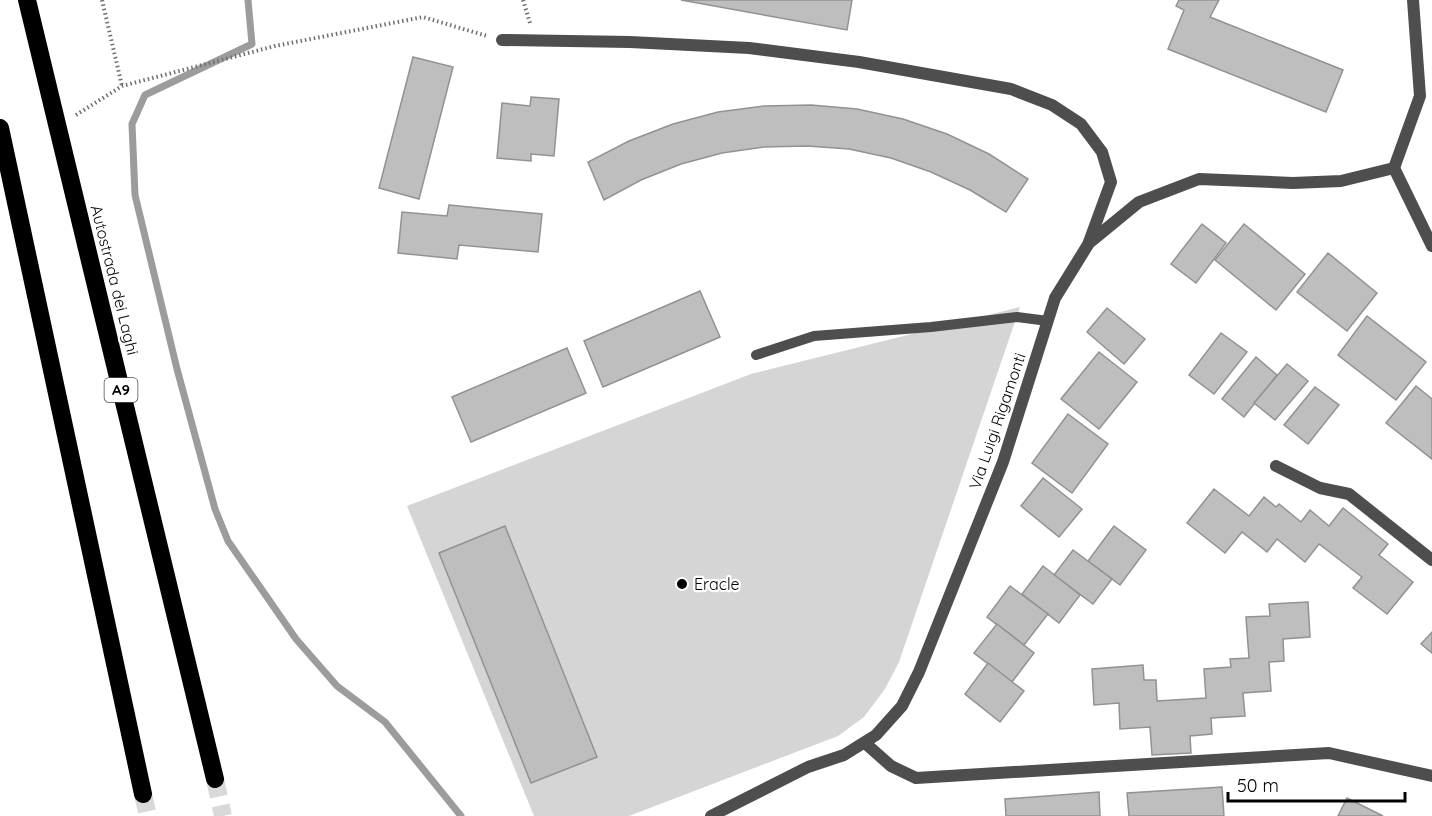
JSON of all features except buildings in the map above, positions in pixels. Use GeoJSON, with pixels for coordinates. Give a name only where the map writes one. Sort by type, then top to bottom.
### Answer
{"type":"FeatureCollection","features":[{"type":"Feature","properties":{"kind":"highway","name":"Autostrada dei Laghi"},"geometry":{"type":"LineString","coordinates":[[27,0],[215,779]]}},
{"type":"Feature","properties":{"kind":"highway"},"geometry":{"type":"LineString","coordinates":[[0,128],[143,794]]}},
{"type":"Feature","properties":{"kind":"street"},"geometry":{"type":"LineString","coordinates":[[1413,0],[1420,96],[1394,168],[1432,246]]}},
{"type":"Feature","properties":{"kind":"street"},"geometry":{"type":"LineString","coordinates":[[502,40],[630,42],[749,48],[859,62],[1011,89],[1053,105],[1081,124],[1102,152],[1112,182],[1089,243]]}},
{"type":"Feature","properties":{"kind":"street","name":"Via Luigi Rigamonti"},"geometry":{"type":"LineString","coordinates":[[711,816],[808,767],[844,755],[865,743],[876,735],[902,706],[919,672],[1004,462],[1055,298],[1089,243],[1139,202],[1200,179],[1293,183],[1341,181],[1394,168]]}},
{"type":"Feature","properties":{"kind":"street"},"geometry":{"type":"LineString","coordinates":[[1276,466],[1320,488],[1349,494],[1432,560]]}},
{"type":"Feature","properties":{"kind":"street"},"geometry":{"type":"LineString","coordinates":[[865,743],[891,766],[916,778],[1329,753],[1432,776]]}},
{"type":"Feature","properties":{"kind":"lane"},"geometry":{"type":"LineString","coordinates":[[756,355],[814,336],[1017,318],[1048,321]]}},
{"type":"Feature","properties":{"kind":"path"},"geometry":{"type":"LineString","coordinates":[[102,0],[122,86]]}},
{"type":"Feature","properties":{"kind":"path"},"geometry":{"type":"LineString","coordinates":[[71,118],[122,86],[275,46],[423,16],[502,40]]}},
{"type":"Feature","properties":{"kind":"shaded area","name":"Eracle"},"geometry":{"type":"Polygon","coordinates":[[[1020,307],[899,662],[885,689],[864,717],[838,736],[629,816],[534,816],[407,506],[751,374],[1020,307]]]}},
{"type":"Feature","properties":{"kind":"waterway"},"geometry":{"type":"LineString","coordinates":[[248,0],[252,44],[145,95],[132,124],[135,195],[177,369],[215,509],[228,541],[296,639],[337,686],[385,722],[461,816]]}},
{"type":"Feature","properties":{"kind":"tunnel"},"geometry":{"type":"LineString","coordinates":[[215,779],[223,816]]}},
{"type":"Feature","properties":{"kind":"tunnel"},"geometry":{"type":"LineString","coordinates":[[143,794],[148,816]]}},
{"type":"Feature","properties":{"kind":"place","name":"Eracle"},"geometry":{"type":"Point","coordinates":[682,584]}}]}
